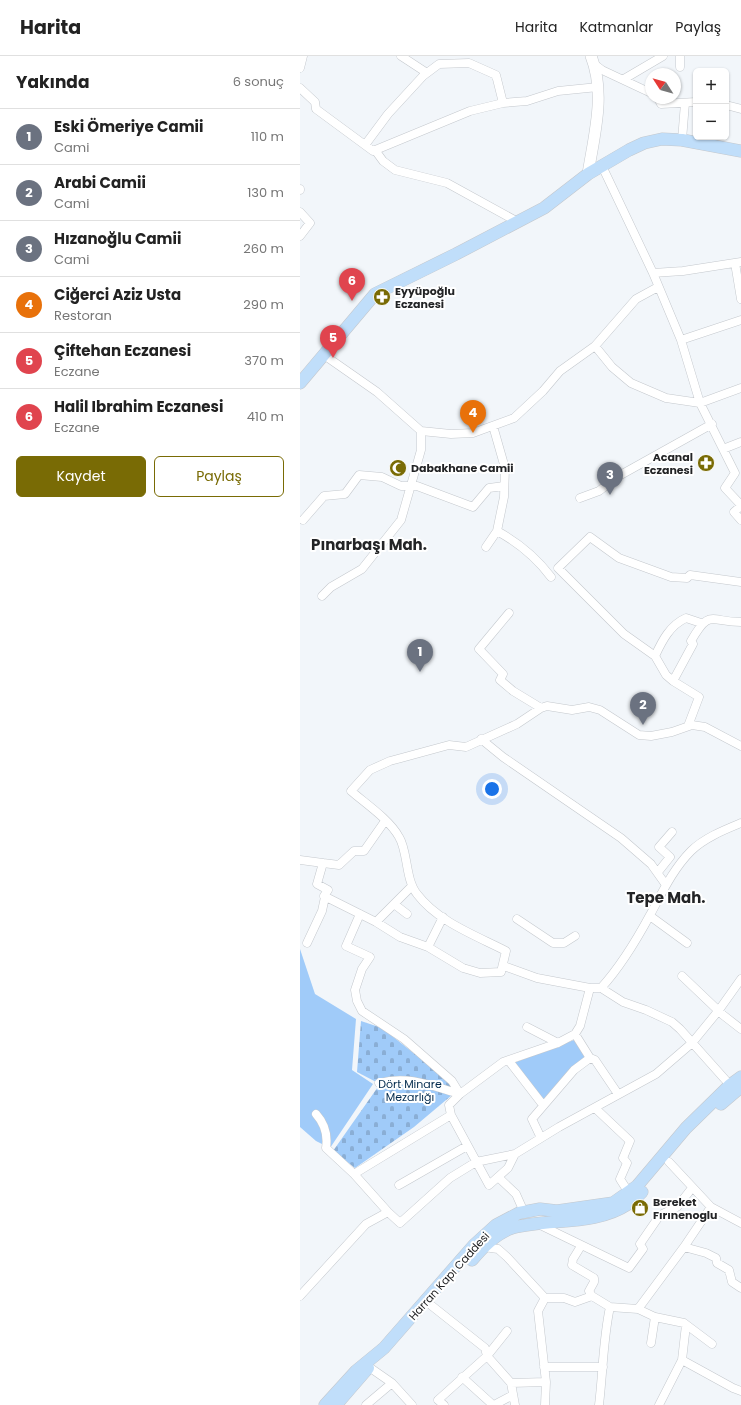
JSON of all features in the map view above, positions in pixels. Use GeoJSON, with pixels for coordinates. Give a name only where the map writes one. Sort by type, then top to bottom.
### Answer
{"type":"FeatureCollection","features":[{"type":"Feature","properties":{"kind":"main road"},"geometry":{"type":"LineString","coordinates":[[300,383],[375,294],[544,208],[588,174],[644,143],[662,140],[682,140],[741,151]]}},
{"type":"Feature","properties":{"kind":"main road","name":"Harran Kapı Caddesi"},"geometry":{"type":"LineString","coordinates":[[336,1405],[369,1367],[381,1359],[432,1306],[484,1247],[497,1236],[512,1229],[537,1224],[587,1218],[610,1212],[628,1204],[650,1185],[670,1162],[701,1121],[735,1086],[741,1077]]}},
{"type":"Feature","properties":{"kind":"main road","name":"Harran Kapı Caddesi"},"geometry":{"type":"LineString","coordinates":[[325,1405],[356,1371],[384,1348],[487,1232],[496,1225],[524,1212],[540,1209],[557,1211],[613,1203],[629,1193],[649,1173],[686,1128],[735,1086]]}},
{"type":"Feature","properties":{"kind":"street"},"geometry":{"type":"LineString","coordinates":[[300,68],[303,56]]}},
{"type":"Feature","properties":{"kind":"street"},"geometry":{"type":"LineString","coordinates":[[401,56],[427,73]]}},
{"type":"Feature","properties":{"kind":"street"},"geometry":{"type":"LineString","coordinates":[[624,79],[663,56]]}},
{"type":"Feature","properties":{"kind":"street"},"geometry":{"type":"LineString","coordinates":[[680,56],[680,68]]}},
{"type":"Feature","properties":{"kind":"street"},"geometry":{"type":"LineString","coordinates":[[592,60],[602,70],[645,90]]}},
{"type":"Feature","properties":{"kind":"street"},"geometry":{"type":"LineString","coordinates":[[588,174],[599,104],[598,87],[592,60]]}},
{"type":"Feature","properties":{"kind":"street"},"geometry":{"type":"LineString","coordinates":[[365,145],[388,114],[427,73],[439,64],[469,63],[496,75],[502,103]]}},
{"type":"Feature","properties":{"kind":"street"},"geometry":{"type":"LineString","coordinates":[[300,88],[315,102],[316,110],[373,151],[470,111],[502,103],[527,101],[558,91],[598,87]]}},
{"type":"Feature","properties":{"kind":"street"},"geometry":{"type":"LineString","coordinates":[[681,103],[693,102]]}},
{"type":"Feature","properties":{"kind":"street"},"geometry":{"type":"LineString","coordinates":[[682,140],[685,103]]}},
{"type":"Feature","properties":{"kind":"street"},"geometry":{"type":"LineString","coordinates":[[729,106],[741,109]]}},
{"type":"Feature","properties":{"kind":"street"},"geometry":{"type":"LineString","coordinates":[[375,150],[383,161],[395,170],[447,183],[518,222]]}},
{"type":"Feature","properties":{"kind":"street"},"geometry":{"type":"LineString","coordinates":[[602,166],[653,273],[681,340],[700,403],[712,424],[735,474],[725,488],[741,506],[734,512],[741,520]]}},
{"type":"Feature","properties":{"kind":"street"},"geometry":{"type":"LineString","coordinates":[[300,212],[310,223],[300,236]]}},
{"type":"Feature","properties":{"kind":"street"},"geometry":{"type":"LineString","coordinates":[[653,273],[683,271],[738,262],[741,299]]}},
{"type":"Feature","properties":{"kind":"street"},"geometry":{"type":"LineString","coordinates":[[324,355],[377,392],[421,431],[451,434],[473,433],[514,418],[543,391],[560,371],[595,346],[636,299],[658,287]]}},
{"type":"Feature","properties":{"kind":"street"},"geometry":{"type":"LineString","coordinates":[[681,340],[741,320]]}},
{"type":"Feature","properties":{"kind":"street"},"geometry":{"type":"LineString","coordinates":[[595,346],[612,367],[630,383],[666,398],[700,403],[741,388]]}},
{"type":"Feature","properties":{"kind":"street"},"geometry":{"type":"LineString","coordinates":[[580,498],[599,491],[617,477],[712,424]]}},
{"type":"Feature","properties":{"kind":"street"},"geometry":{"type":"LineString","coordinates":[[486,547],[498,531],[504,497],[505,468],[493,426]]}},
{"type":"Feature","properties":{"kind":"street"},"geometry":{"type":"LineString","coordinates":[[322,596],[331,587],[362,568],[401,520],[421,450],[421,431]]}},
{"type":"Feature","properties":{"kind":"street"},"geometry":{"type":"LineString","coordinates":[[723,449],[741,442]]}},
{"type":"Feature","properties":{"kind":"street"},"geometry":{"type":"LineString","coordinates":[[303,520],[324,496],[345,494],[359,475],[382,477],[401,486],[417,486],[473,506],[489,488],[504,486]]}},
{"type":"Feature","properties":{"kind":"street"},"geometry":{"type":"LineString","coordinates":[[498,531],[517,542],[542,565],[551,577]]}},
{"type":"Feature","properties":{"kind":"street"},"geometry":{"type":"LineString","coordinates":[[688,726],[699,697],[666,675],[655,656],[624,634],[558,568],[590,537],[619,558],[671,577],[687,578],[690,575],[741,582]]}},
{"type":"Feature","properties":{"kind":"street"},"geometry":{"type":"LineString","coordinates":[[509,613],[479,649],[503,674],[500,680],[513,691],[541,708]]}},
{"type":"Feature","properties":{"kind":"street"},"geometry":{"type":"LineString","coordinates":[[655,656],[665,636],[679,621],[686,618],[701,624]]}},
{"type":"Feature","properties":{"kind":"street"},"geometry":{"type":"LineString","coordinates":[[673,681],[693,644],[691,641],[701,624],[712,618],[730,622],[741,622]]}},
{"type":"Feature","properties":{"kind":"street"},"geometry":{"type":"LineString","coordinates":[[325,897],[376,922],[400,937],[415,944],[428,947],[449,961],[475,973],[501,972],[504,966],[506,950],[443,917],[434,911],[417,895],[412,886],[400,837],[385,821],[351,791],[370,770],[390,760],[425,750],[448,745],[466,747],[481,739],[518,724],[541,708],[547,706],[572,710],[589,707],[600,710],[639,735],[651,736],[672,732],[688,726],[705,727],[741,746]]}},
{"type":"Feature","properties":{"kind":"street"},"geometry":{"type":"LineString","coordinates":[[481,739],[503,757],[621,838],[658,872],[666,885]]}},
{"type":"Feature","properties":{"kind":"street"},"geometry":{"type":"LineString","coordinates":[[300,860],[339,865],[354,851],[364,851],[385,821]]}},
{"type":"Feature","properties":{"kind":"street"},"geometry":{"type":"LineString","coordinates":[[600,988],[615,972],[650,916],[666,885],[691,851],[719,832],[741,823]]}},
{"type":"Feature","properties":{"kind":"street"},"geometry":{"type":"LineString","coordinates":[[658,872],[670,857],[659,847],[672,832]]}},
{"type":"Feature","properties":{"kind":"street"},"geometry":{"type":"LineString","coordinates":[[307,943],[322,911],[324,896],[328,890],[317,884],[323,863]]}},
{"type":"Feature","properties":{"kind":"street"},"geometry":{"type":"LineString","coordinates":[[376,922],[412,886]]}},
{"type":"Feature","properties":{"kind":"street"},"geometry":{"type":"LineString","coordinates":[[394,904],[407,914]]}},
{"type":"Feature","properties":{"kind":"street"},"geometry":{"type":"LineString","coordinates":[[360,914],[346,946],[370,957],[362,969],[355,990],[357,1001],[362,1011],[404,1039],[452,1080],[460,1094]]}},
{"type":"Feature","properties":{"kind":"street"},"geometry":{"type":"LineString","coordinates":[[650,916],[686,943]]}},
{"type":"Feature","properties":{"kind":"street"},"geometry":{"type":"LineString","coordinates":[[428,947],[443,917]]}},
{"type":"Feature","properties":{"kind":"street"},"geometry":{"type":"LineString","coordinates":[[517,919],[553,943],[564,943],[575,936]]}},
{"type":"Feature","properties":{"kind":"street"},"geometry":{"type":"LineString","coordinates":[[504,966],[536,978],[590,988],[600,988],[624,1002],[672,1022],[735,1086]]}},
{"type":"Feature","properties":{"kind":"street"},"geometry":{"type":"LineString","coordinates":[[682,976],[723,1015],[741,1029]]}},
{"type":"Feature","properties":{"kind":"street"},"geometry":{"type":"LineString","coordinates":[[316,1114],[322,1120],[328,1138],[326,1148],[354,1174],[388,1212],[400,1223],[450,1178],[476,1162],[515,1154],[618,1094],[656,1074],[692,1043],[719,1010],[741,979]]}},
{"type":"Feature","properties":{"kind":"street"},"geometry":{"type":"LineString","coordinates":[[515,1154],[508,1168],[489,1185],[467,1146],[449,1105],[460,1094],[503,1062],[558,1043],[575,1034],[580,1026],[590,988]]}},
{"type":"Feature","properties":{"kind":"street"},"geometry":{"type":"LineString","coordinates":[[527,1027],[558,1043]]}},
{"type":"Feature","properties":{"kind":"street"},"geometry":{"type":"LineString","coordinates":[[575,1034],[590,1058],[595,1060],[618,1094]]}},
{"type":"Feature","properties":{"kind":"street"},"geometry":{"type":"LineString","coordinates":[[541,1138],[532,1119],[574,1070],[590,1058]]}},
{"type":"Feature","properties":{"kind":"street"},"geometry":{"type":"LineString","coordinates":[[509,1061],[543,1106]]}},
{"type":"Feature","properties":{"kind":"street"},"geometry":{"type":"LineString","coordinates":[[379,1084],[390,1080],[415,1080],[460,1094]]}},
{"type":"Feature","properties":{"kind":"street"},"geometry":{"type":"LineString","coordinates":[[595,1108],[630,1141],[623,1158],[627,1163],[620,1179],[629,1193]]}},
{"type":"Feature","properties":{"kind":"street"},"geometry":{"type":"LineString","coordinates":[[354,1174],[452,1114]]}},
{"type":"Feature","properties":{"kind":"street"},"geometry":{"type":"LineString","coordinates":[[398,1185],[467,1146]]}},
{"type":"Feature","properties":{"kind":"street"},"geometry":{"type":"LineString","coordinates":[[670,1162],[692,1188],[711,1207],[741,1223]]}},
{"type":"Feature","properties":{"kind":"street"},"geometry":{"type":"LineString","coordinates":[[498,1177],[516,1194],[524,1212]]}},
{"type":"Feature","properties":{"kind":"street"},"geometry":{"type":"LineString","coordinates":[[537,1224],[629,1268],[643,1249],[640,1244],[660,1215],[677,1207],[692,1188]]}},
{"type":"Feature","properties":{"kind":"street"},"geometry":{"type":"LineString","coordinates":[[638,1309],[684,1247],[711,1207]]}},
{"type":"Feature","properties":{"kind":"street"},"geometry":{"type":"LineString","coordinates":[[300,1296],[366,1224],[388,1212]]}},
{"type":"Feature","properties":{"kind":"street"},"geometry":{"type":"LineString","coordinates":[[581,1246],[573,1259],[572,1265],[594,1278],[594,1282],[589,1290],[592,1296],[610,1307],[638,1309],[655,1317],[686,1325],[712,1344]]}},
{"type":"Feature","properties":{"kind":"street"},"geometry":{"type":"LineString","coordinates":[[484,1247],[498,1249],[545,1298],[564,1298],[575,1302],[592,1296]]}},
{"type":"Feature","properties":{"kind":"street"},"geometry":{"type":"LineString","coordinates":[[684,1247],[706,1253],[716,1258],[717,1263],[729,1270],[732,1282],[741,1288]]}},
{"type":"Feature","properties":{"kind":"street"},"geometry":{"type":"LineString","coordinates":[[545,1298],[538,1311],[546,1382],[545,1405]]}},
{"type":"Feature","properties":{"kind":"street"},"geometry":{"type":"LineString","coordinates":[[432,1306],[484,1348],[486,1356],[511,1383],[515,1405]]}},
{"type":"Feature","properties":{"kind":"street"},"geometry":{"type":"LineString","coordinates":[[599,1405],[603,1367],[603,1347],[610,1307]]}},
{"type":"Feature","properties":{"kind":"street"},"geometry":{"type":"LineString","coordinates":[[651,1343],[655,1317]]}},
{"type":"Feature","properties":{"kind":"street"},"geometry":{"type":"LineString","coordinates":[[659,1405],[682,1360],[686,1325]]}},
{"type":"Feature","properties":{"kind":"street"},"geometry":{"type":"LineString","coordinates":[[444,1405],[438,1400],[486,1356],[507,1331]]}},
{"type":"Feature","properties":{"kind":"street"},"geometry":{"type":"LineString","coordinates":[[682,1360],[741,1391]]}},
{"type":"Feature","properties":{"kind":"street"},"geometry":{"type":"LineString","coordinates":[[369,1367],[392,1383],[412,1405]]}},
{"type":"Feature","properties":{"kind":"street"},"geometry":{"type":"LineString","coordinates":[[544,1367],[603,1367]]}},
{"type":"Feature","properties":{"kind":"street"},"geometry":{"type":"LineString","coordinates":[[462,1377],[493,1405],[513,1395]]}},
{"type":"Feature","properties":{"kind":"street"},"geometry":{"type":"LineString","coordinates":[[511,1383],[546,1382]]}},
{"type":"Feature","properties":{"kind":"street"},"geometry":{"type":"LineString","coordinates":[[366,1405],[392,1383]]}},
{"type":"Feature","properties":{"kind":"green space"},"geometry":{"type":"Polygon","coordinates":[[[300,949],[315,994],[356,1019],[352,1070],[373,1084],[330,1148],[316,1141],[300,1127],[300,949]]]}},
{"type":"Feature","properties":{"kind":"green space","name":"Dört Minare Mezarlığı"},"geometry":{"type":"Polygon","coordinates":[[[361,1021],[382,1028],[450,1082],[452,1095],[414,1127],[355,1168],[333,1151],[380,1084],[357,1072],[361,1021]]]}},
{"type":"Feature","properties":{"kind":"green space"},"geometry":{"type":"Polygon","coordinates":[[[574,1040],[586,1057],[543,1103],[513,1063],[574,1040]]]}},
{"type":"Feature","properties":{"kind":"place","name":"Eyyüpoğlu Eczanesi"},"geometry":{"type":"Point","coordinates":[382,297]}},
{"type":"Feature","properties":{"kind":"place","name":"Halil Ibrahim Eczanesi"},"geometry":{"type":"Point","coordinates":[352,301]}},
{"type":"Feature","properties":{"kind":"place","name":"Çiftehan Eczanesi"},"geometry":{"type":"Point","coordinates":[333,358]}},
{"type":"Feature","properties":{"kind":"place","name":"Ciğerci Aziz Usta"},"geometry":{"type":"Point","coordinates":[473,433]}},
{"type":"Feature","properties":{"kind":"place","name":"Acanal Eczanesi"},"geometry":{"type":"Point","coordinates":[706,463]}},
{"type":"Feature","properties":{"kind":"place","name":"Dabakhane Camii"},"geometry":{"type":"Point","coordinates":[398,468]}},
{"type":"Feature","properties":{"kind":"place","name":"Hızanoğlu Camii"},"geometry":{"type":"Point","coordinates":[610,495]}},
{"type":"Feature","properties":{"kind":"place","name":"Eski Ömeriye Camii"},"geometry":{"type":"Point","coordinates":[420,672]}},
{"type":"Feature","properties":{"kind":"place","name":"Arabi Camii"},"geometry":{"type":"Point","coordinates":[643,725]}},
{"type":"Feature","properties":{"kind":"place","name":"Bereket Fırınenoglu"},"geometry":{"type":"Point","coordinates":[640,1208]}},
{"type":"Feature","properties":{"kind":"district","name":"Pınarbaşı Mah."},"geometry":{"type":"Point","coordinates":[369,545]}},
{"type":"Feature","properties":{"kind":"district","name":"Tepe Mah."},"geometry":{"type":"Point","coordinates":[666,898]}}]}
